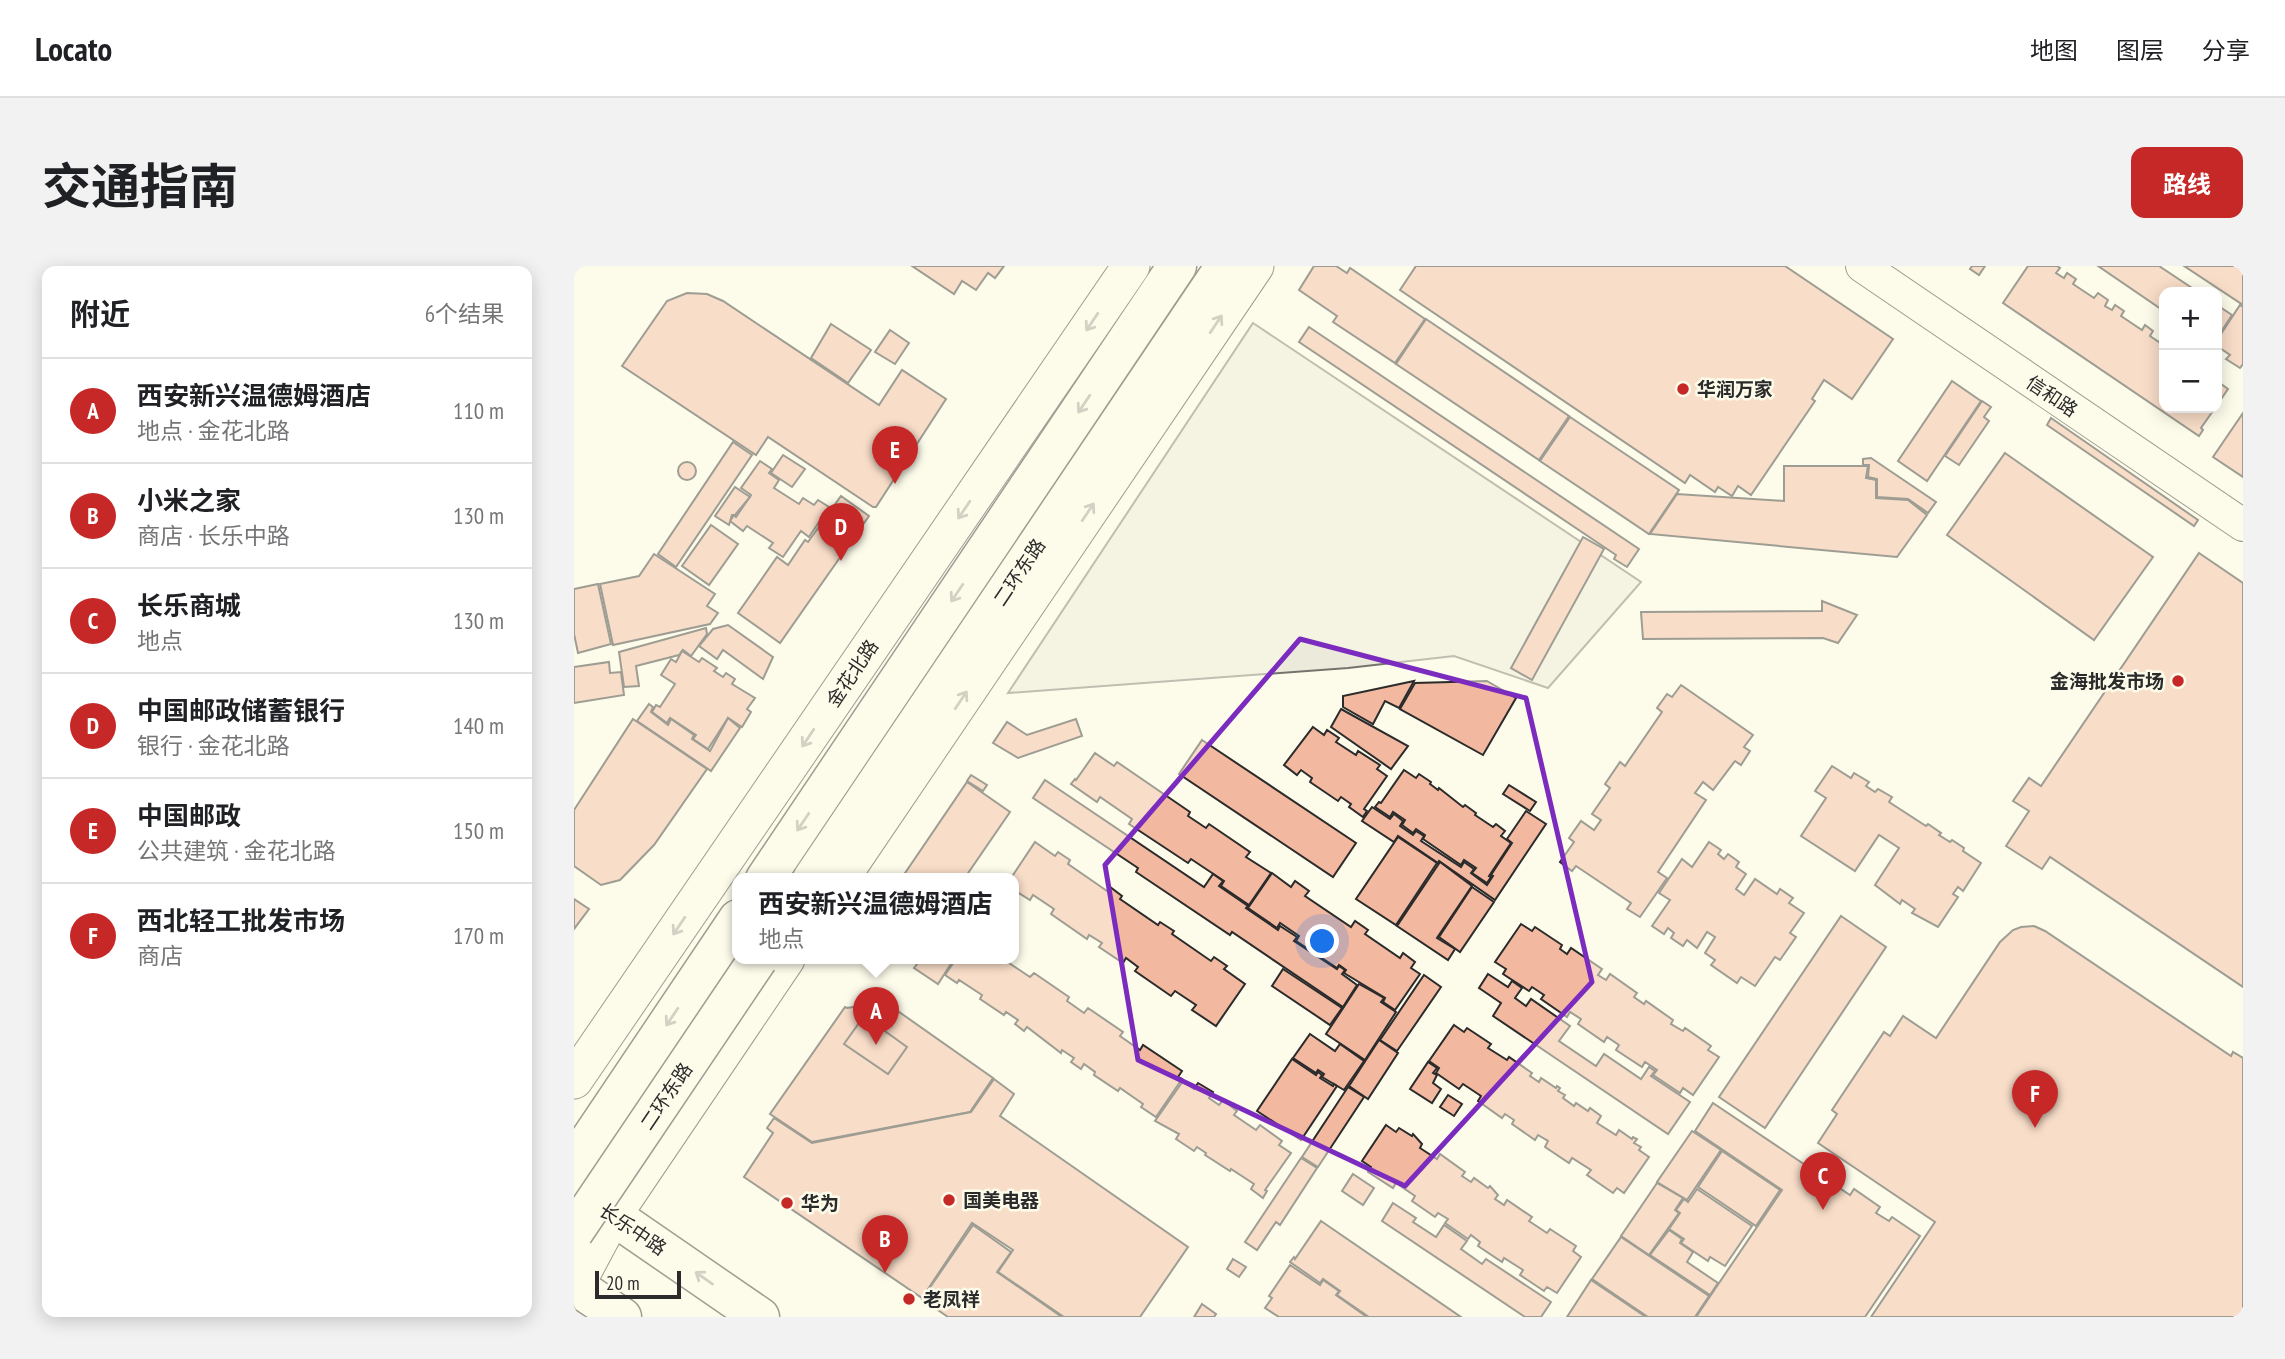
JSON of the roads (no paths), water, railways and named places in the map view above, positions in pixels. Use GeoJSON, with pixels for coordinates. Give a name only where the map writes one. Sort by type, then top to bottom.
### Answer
{"type":"FeatureCollection","features":[{"type":"Feature","properties":{"kind":"main road","name":"金花北路"},"geometry":{"type":"LineString","coordinates":[[574,1080],[1130,266]]}},
{"type":"Feature","properties":{"kind":"main road","name":"二环东路"},"geometry":{"type":"LineString","coordinates":[[769,873],[1177,266]]}},
{"type":"Feature","properties":{"kind":"main road","name":"二环东路"},"geometry":{"type":"LineString","coordinates":[[816,873],[1225,266]]}},
{"type":"Feature","properties":{"kind":"main road"},"geometry":{"type":"LineString","coordinates":[[844,873],[1255,266]]}},
{"type":"Feature","properties":{"kind":"main road","name":"二环东路"},"geometry":{"type":"LineString","coordinates":[[574,1163],[732,928]]}},
{"type":"Feature","properties":{"kind":"main road","name":"二环东路"},"geometry":{"type":"LineString","coordinates":[[574,1233],[755,964]]}},
{"type":"Feature","properties":{"kind":"main road"},"geometry":{"type":"LineString","coordinates":[[622,1317],[574,1286],[612,1215],[783,964]]}},
{"type":"Feature","properties":{"kind":"main road","name":"长乐中路"},"geometry":{"type":"LineString","coordinates":[[574,1189],[760,1317]]}},
{"type":"Feature","properties":{"kind":"street","name":"信和路"},"geometry":{"type":"LineString","coordinates":[[1862,266],[2243,525]]}},
{"type":"Feature","properties":{"kind":"place","name":"华润万家"},"geometry":{"type":"Point","coordinates":[1683,389]}},
{"type":"Feature","properties":{"kind":"place","name":"中国邮政"},"geometry":{"type":"Point","coordinates":[895,484]}},
{"type":"Feature","properties":{"kind":"place","name":"中国邮政储蓄银行"},"geometry":{"type":"Point","coordinates":[841,561]}},
{"type":"Feature","properties":{"kind":"place","name":"金海批发市场"},"geometry":{"type":"Point","coordinates":[2178,681]}},
{"type":"Feature","properties":{"kind":"place","name":"西安新兴温德姆酒店"},"geometry":{"type":"Point","coordinates":[876,1045]}},
{"type":"Feature","properties":{"kind":"place","name":"西北轻工批发市场"},"geometry":{"type":"Point","coordinates":[2035,1128]}},
{"type":"Feature","properties":{"kind":"place","name":"国美电器"},"geometry":{"type":"Point","coordinates":[949,1200]}},
{"type":"Feature","properties":{"kind":"place","name":"华为"},"geometry":{"type":"Point","coordinates":[787,1203]}},
{"type":"Feature","properties":{"kind":"place","name":"长乐商城"},"geometry":{"type":"Point","coordinates":[1823,1210]}},
{"type":"Feature","properties":{"kind":"place","name":"小米之家"},"geometry":{"type":"Point","coordinates":[885,1273]}},
{"type":"Feature","properties":{"kind":"place","name":"老凤祥"},"geometry":{"type":"Point","coordinates":[909,1299]}}]}
